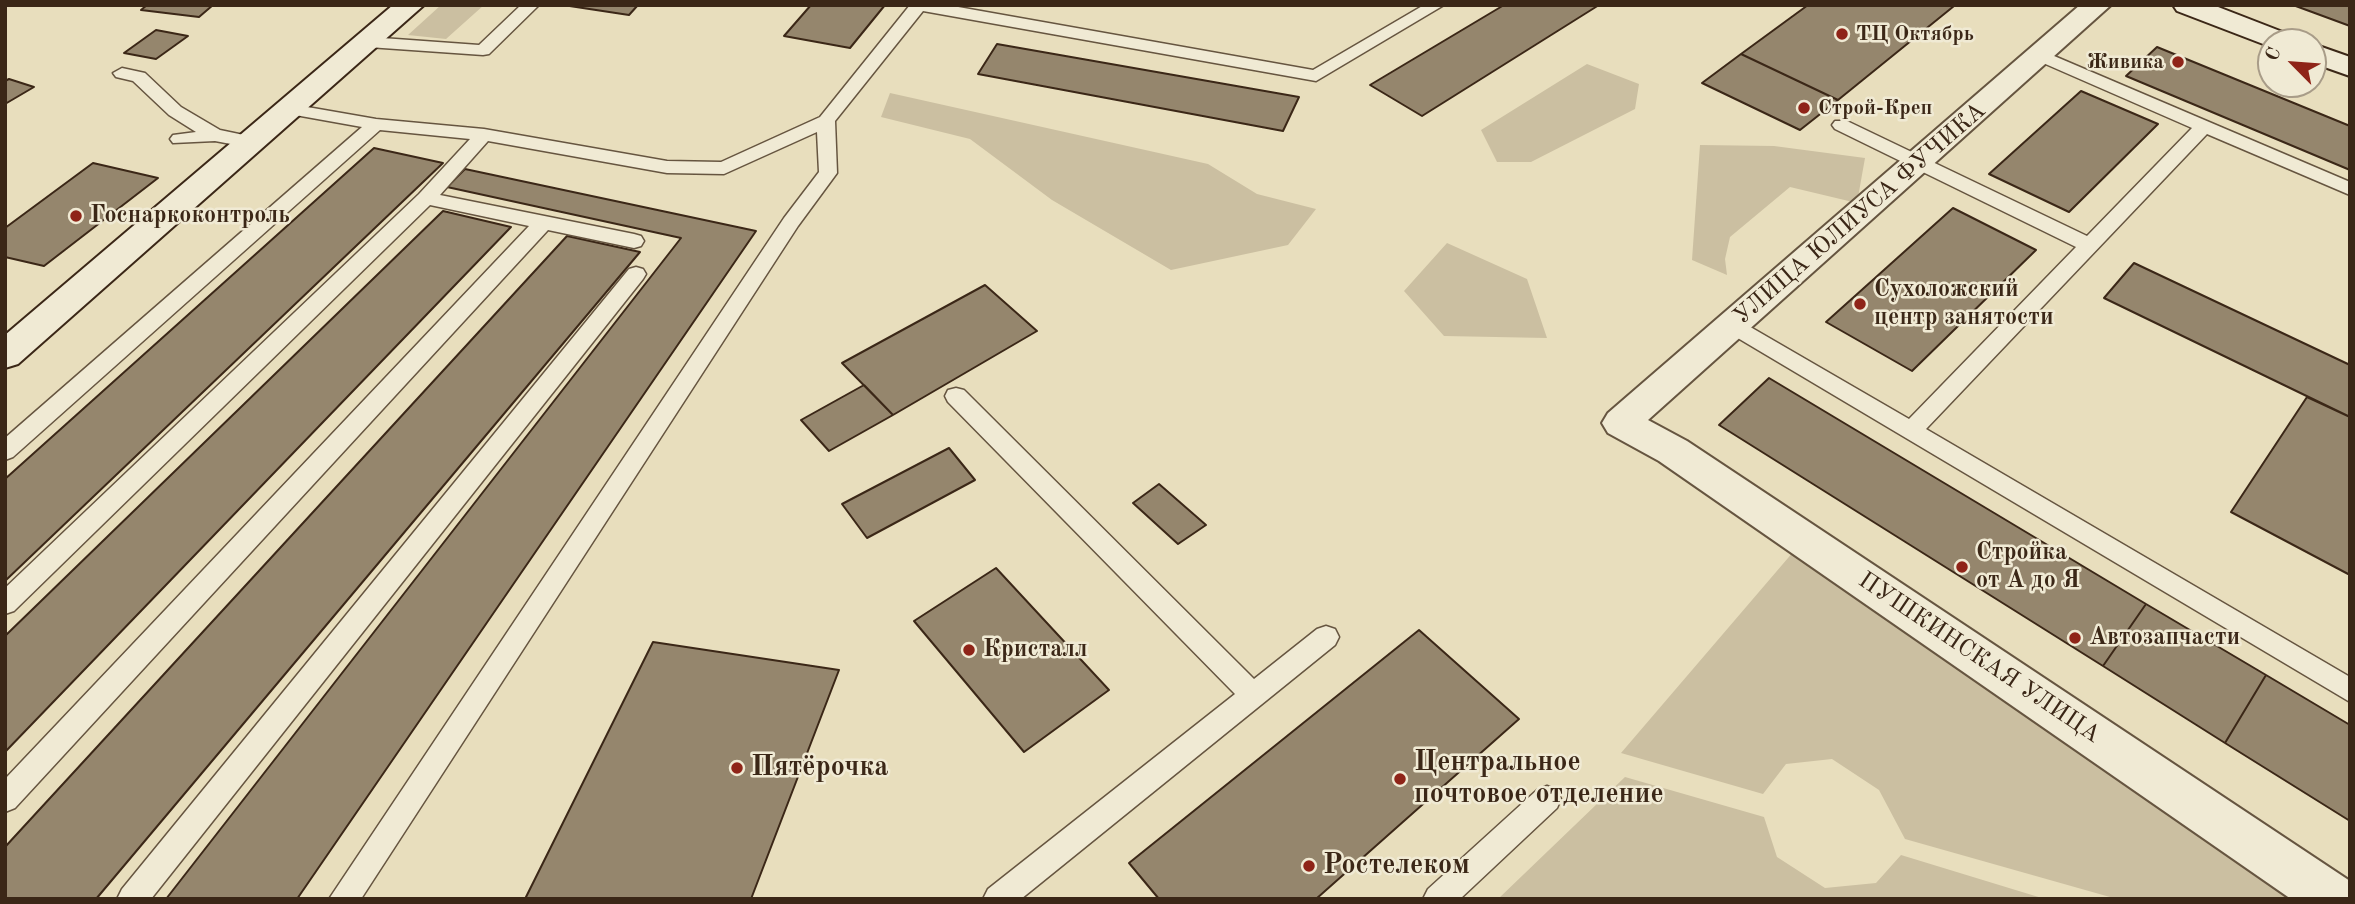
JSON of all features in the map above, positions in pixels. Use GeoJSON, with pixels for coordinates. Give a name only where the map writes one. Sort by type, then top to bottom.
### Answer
{"type":"FeatureCollection","features":[{"type":"Feature","properties":{"kind":"street"},"geometry":{"type":"LineString","coordinates":[[5,355],[410,5]]}},
{"type":"Feature","properties":{"kind":"street","name":"УЛИЦА ЮЛИУСА ФУЧИКА"},"geometry":{"type":"LineString","coordinates":[[1622,422],[2097,5]]}},
{"type":"Feature","properties":{"kind":"street"},"geometry":{"type":"LineString","coordinates":[[2187,5],[2257,32]]}},
{"type":"Feature","properties":{"kind":"street"},"geometry":{"type":"LineString","coordinates":[[2327,58],[2350,67]]}},
{"type":"Feature","properties":{"kind":"street","name":"ПУШКИНСКАЯ УЛИЦА"},"geometry":{"type":"LineString","coordinates":[[1622,422],[1673,451],[2334,899]]}},
{"type":"Feature","properties":{"kind":"lane"},"geometry":{"type":"LineString","coordinates":[[368,42],[483,50],[531,5]]}},
{"type":"Feature","properties":{"kind":"lane"},"geometry":{"type":"LineString","coordinates":[[290,109],[376,124],[484,135],[667,167],[724,168],[826,121],[918,5],[1316,76],[1436,5]]}},
{"type":"Feature","properties":{"kind":"lane"},"geometry":{"type":"LineString","coordinates":[[2040,55],[2350,189]]}},
{"type":"Feature","properties":{"kind":"lane"},"geometry":{"type":"LineString","coordinates":[[122,73],[139,77],[175,111],[215,135]]}},
{"type":"Feature","properties":{"kind":"lane"},"geometry":{"type":"LineString","coordinates":[[344,899],[791,222],[828,173],[826,121]]}},
{"type":"Feature","properties":{"kind":"lane"},"geometry":{"type":"LineString","coordinates":[[5,451],[376,124]]}},
{"type":"Feature","properties":{"kind":"lane"},"geometry":{"type":"LineString","coordinates":[[1841,125],[2090,245]]}},
{"type":"Feature","properties":{"kind":"lane"},"geometry":{"type":"LineString","coordinates":[[1910,431],[2204,126]]}},
{"type":"Feature","properties":{"kind":"lane"},"geometry":{"type":"LineString","coordinates":[[179,139],[215,135],[252,142]]}},
{"type":"Feature","properties":{"kind":"lane"},"geometry":{"type":"LineString","coordinates":[[5,604],[426,198],[484,135]]}},
{"type":"Feature","properties":{"kind":"lane"},"geometry":{"type":"LineString","coordinates":[[426,198],[634,241]]}},
{"type":"Feature","properties":{"kind":"lane"},"geometry":{"type":"LineString","coordinates":[[5,799],[544,222]]}},
{"type":"Feature","properties":{"kind":"lane"},"geometry":{"type":"LineString","coordinates":[[132,899],[636,274]]}},
{"type":"Feature","properties":{"kind":"lane"},"geometry":{"type":"LineString","coordinates":[[1733,326],[2350,691]]}},
{"type":"Feature","properties":{"kind":"lane"},"geometry":{"type":"LineString","coordinates":[[956,396],[1253,695]]}},
{"type":"Feature","properties":{"kind":"lane"},"geometry":{"type":"LineString","coordinates":[[998,899],[1326,637]]}},
{"type":"Feature","properties":{"kind":"lane"},"geometry":{"type":"LineString","coordinates":[[1438,899],[1548,799]]}},
{"type":"Feature","properties":{"kind":"shaded area"},"geometry":{"type":"Polygon","coordinates":[[[441,5],[484,5],[446,39],[408,35],[441,5]]]}},
{"type":"Feature","properties":{"kind":"shaded area"},"geometry":{"type":"Polygon","coordinates":[[[1587,64],[1639,84],[1635,109],[1531,162],[1497,162],[1481,130],[1587,64]]]}},
{"type":"Feature","properties":{"kind":"shaded area"},"geometry":{"type":"Polygon","coordinates":[[[890,93],[1208,164],[1257,194],[1316,209],[1288,245],[1171,270],[1052,200],[970,139],[881,117],[890,93]]]}},
{"type":"Feature","properties":{"kind":"shaded area"},"geometry":{"type":"Polygon","coordinates":[[[1700,145],[1774,146],[1865,158],[1857,203],[1790,187],[1730,237],[1725,259],[1727,275],[1692,260],[1700,145]]]}},
{"type":"Feature","properties":{"kind":"shaded area"},"geometry":{"type":"Polygon","coordinates":[[[1447,243],[1527,279],[1547,338],[1444,336],[1404,291],[1447,243]]]}},
{"type":"Feature","properties":{"kind":"shaded area"},"geometry":{"type":"Polygon","coordinates":[[[1794,551],[2306,899],[2117,899],[1905,839],[1879,790],[1832,759],[1786,764],[1763,794],[1621,753],[1794,551]]]}},
{"type":"Feature","properties":{"kind":"shaded area"},"geometry":{"type":"Polygon","coordinates":[[[1625,777],[1764,817],[1777,857],[1825,888],[1876,883],[1901,855],[2045,899],[1498,899],[1625,777]]]}},
{"type":"Feature","properties":{"kind":"building"},"geometry":{"type":"Polygon","coordinates":[[[147,5],[213,5],[199,17],[141,10],[147,5]]]}},
{"type":"Feature","properties":{"kind":"building"},"geometry":{"type":"Polygon","coordinates":[[[563,5],[638,5],[629,15],[563,5]]]}},
{"type":"Feature","properties":{"kind":"building"},"geometry":{"type":"Polygon","coordinates":[[[811,5],[885,5],[850,48],[784,36],[811,5]]]}},
{"type":"Feature","properties":{"kind":"building"},"geometry":{"type":"Polygon","coordinates":[[[1504,5],[1599,5],[1422,116],[1370,85],[1504,5]]]}},
{"type":"Feature","properties":{"kind":"building"},"geometry":{"type":"Polygon","coordinates":[[[1808,5],[1954,6],[1838,100],[1741,54],[1808,5]]]}},
{"type":"Feature","properties":{"kind":"building"},"geometry":{"type":"Polygon","coordinates":[[[2293,5],[2350,5],[2350,26],[2293,5]]]}},
{"type":"Feature","properties":{"kind":"building"},"geometry":{"type":"Polygon","coordinates":[[[156,30],[188,36],[156,59],[124,53],[156,30]]]}},
{"type":"Feature","properties":{"kind":"building"},"geometry":{"type":"Polygon","coordinates":[[[997,44],[1299,97],[1283,131],[978,74],[997,44]]]}},
{"type":"Feature","properties":{"kind":"building"},"geometry":{"type":"Polygon","coordinates":[[[2157,47],[2257,88],[2257,98],[2282,98],[2350,126],[2350,170],[2126,76],[2157,47]]]}},
{"type":"Feature","properties":{"kind":"building"},"geometry":{"type":"Polygon","coordinates":[[[1741,54],[1838,100],[1800,130],[1702,83],[1741,54]]]}},
{"type":"Feature","properties":{"kind":"building"},"geometry":{"type":"Polygon","coordinates":[[[9,79],[34,87],[5,104],[5,81],[9,79]]]}},
{"type":"Feature","properties":{"kind":"building"},"geometry":{"type":"Polygon","coordinates":[[[2081,91],[2158,124],[2069,212],[1989,174],[2081,91]]]}},
{"type":"Feature","properties":{"kind":"building"},"geometry":{"type":"Polygon","coordinates":[[[374,148],[443,163],[5,581],[5,479],[374,148]]]}},
{"type":"Feature","properties":{"kind":"building"},"geometry":{"type":"Polygon","coordinates":[[[93,163],[158,178],[44,266],[5,257],[5,228],[93,163]]]}},
{"type":"Feature","properties":{"kind":"building"},"geometry":{"type":"Polygon","coordinates":[[[465,169],[756,231],[297,899],[166,899],[681,238],[447,187],[465,169]]]}},
{"type":"Feature","properties":{"kind":"building"},"geometry":{"type":"Polygon","coordinates":[[[1953,208],[2036,250],[1912,371],[1826,322],[1953,208]]]}},
{"type":"Feature","properties":{"kind":"building"},"geometry":{"type":"Polygon","coordinates":[[[443,211],[511,227],[5,752],[5,636],[443,211]]]}},
{"type":"Feature","properties":{"kind":"building"},"geometry":{"type":"Polygon","coordinates":[[[567,236],[640,252],[96,899],[5,899],[5,847],[567,236]]]}},
{"type":"Feature","properties":{"kind":"building"},"geometry":{"type":"Polygon","coordinates":[[[2134,263],[2350,365],[2350,417],[2104,298],[2134,263]]]}},
{"type":"Feature","properties":{"kind":"building"},"geometry":{"type":"Polygon","coordinates":[[[985,285],[1037,331],[893,415],[842,363],[985,285]]]}},
{"type":"Feature","properties":{"kind":"building"},"geometry":{"type":"Polygon","coordinates":[[[1769,378],[2146,604],[2103,666],[1719,425],[1769,378]]]}},
{"type":"Feature","properties":{"kind":"building"},"geometry":{"type":"Polygon","coordinates":[[[864,385],[893,415],[829,451],[801,420],[864,385]]]}},
{"type":"Feature","properties":{"kind":"building"},"geometry":{"type":"Polygon","coordinates":[[[2307,397],[2350,417],[2350,575],[2231,512],[2307,397]]]}},
{"type":"Feature","properties":{"kind":"building"},"geometry":{"type":"Polygon","coordinates":[[[949,448],[975,480],[867,538],[842,504],[949,448]]]}},
{"type":"Feature","properties":{"kind":"building"},"geometry":{"type":"Polygon","coordinates":[[[1159,484],[1206,525],[1178,544],[1133,503],[1159,484]]]}},
{"type":"Feature","properties":{"kind":"building"},"geometry":{"type":"Polygon","coordinates":[[[996,568],[1109,690],[1024,752],[914,621],[996,568]]]}},
{"type":"Feature","properties":{"kind":"building"},"geometry":{"type":"Polygon","coordinates":[[[2146,604],[2266,675],[2225,743],[2103,666],[2146,604]]]}},
{"type":"Feature","properties":{"kind":"building"},"geometry":{"type":"Polygon","coordinates":[[[1419,630],[1519,719],[1316,899],[1159,899],[1129,863],[1419,630]]]}},
{"type":"Feature","properties":{"kind":"building"},"geometry":{"type":"Polygon","coordinates":[[[653,642],[839,670],[751,899],[525,899],[653,642]]]}},
{"type":"Feature","properties":{"kind":"building"},"geometry":{"type":"Polygon","coordinates":[[[2266,675],[2350,725],[2350,821],[2225,743],[2266,675]]]}},
{"type":"Feature","properties":{"kind":"place","name":"ТЦ Октябрь"},"geometry":{"type":"Point","coordinates":[1842,34]}},
{"type":"Feature","properties":{"kind":"place","name":"Живика"},"geometry":{"type":"Point","coordinates":[2178,62]}},
{"type":"Feature","properties":{"kind":"place","name":"Строй-Креп"},"geometry":{"type":"Point","coordinates":[1804,108]}},
{"type":"Feature","properties":{"kind":"place","name":"Госнаркоконтроль"},"geometry":{"type":"Point","coordinates":[76,216]}},
{"type":"Feature","properties":{"kind":"place","name":"Сухоложский центр занятости"},"geometry":{"type":"Point","coordinates":[1860,304]}},
{"type":"Feature","properties":{"kind":"place","name":"Стройка от А до Я"},"geometry":{"type":"Point","coordinates":[1962,567]}},
{"type":"Feature","properties":{"kind":"place","name":"Автозапчасти"},"geometry":{"type":"Point","coordinates":[2075,638]}},
{"type":"Feature","properties":{"kind":"place","name":"Кристалл"},"geometry":{"type":"Point","coordinates":[969,650]}},
{"type":"Feature","properties":{"kind":"place","name":"Пятёрочка"},"geometry":{"type":"Point","coordinates":[737,768]}},
{"type":"Feature","properties":{"kind":"place","name":"Центральное почтовое отделение"},"geometry":{"type":"Point","coordinates":[1400,779]}},
{"type":"Feature","properties":{"kind":"place","name":"Ростелеком"},"geometry":{"type":"Point","coordinates":[1309,866]}}]}
